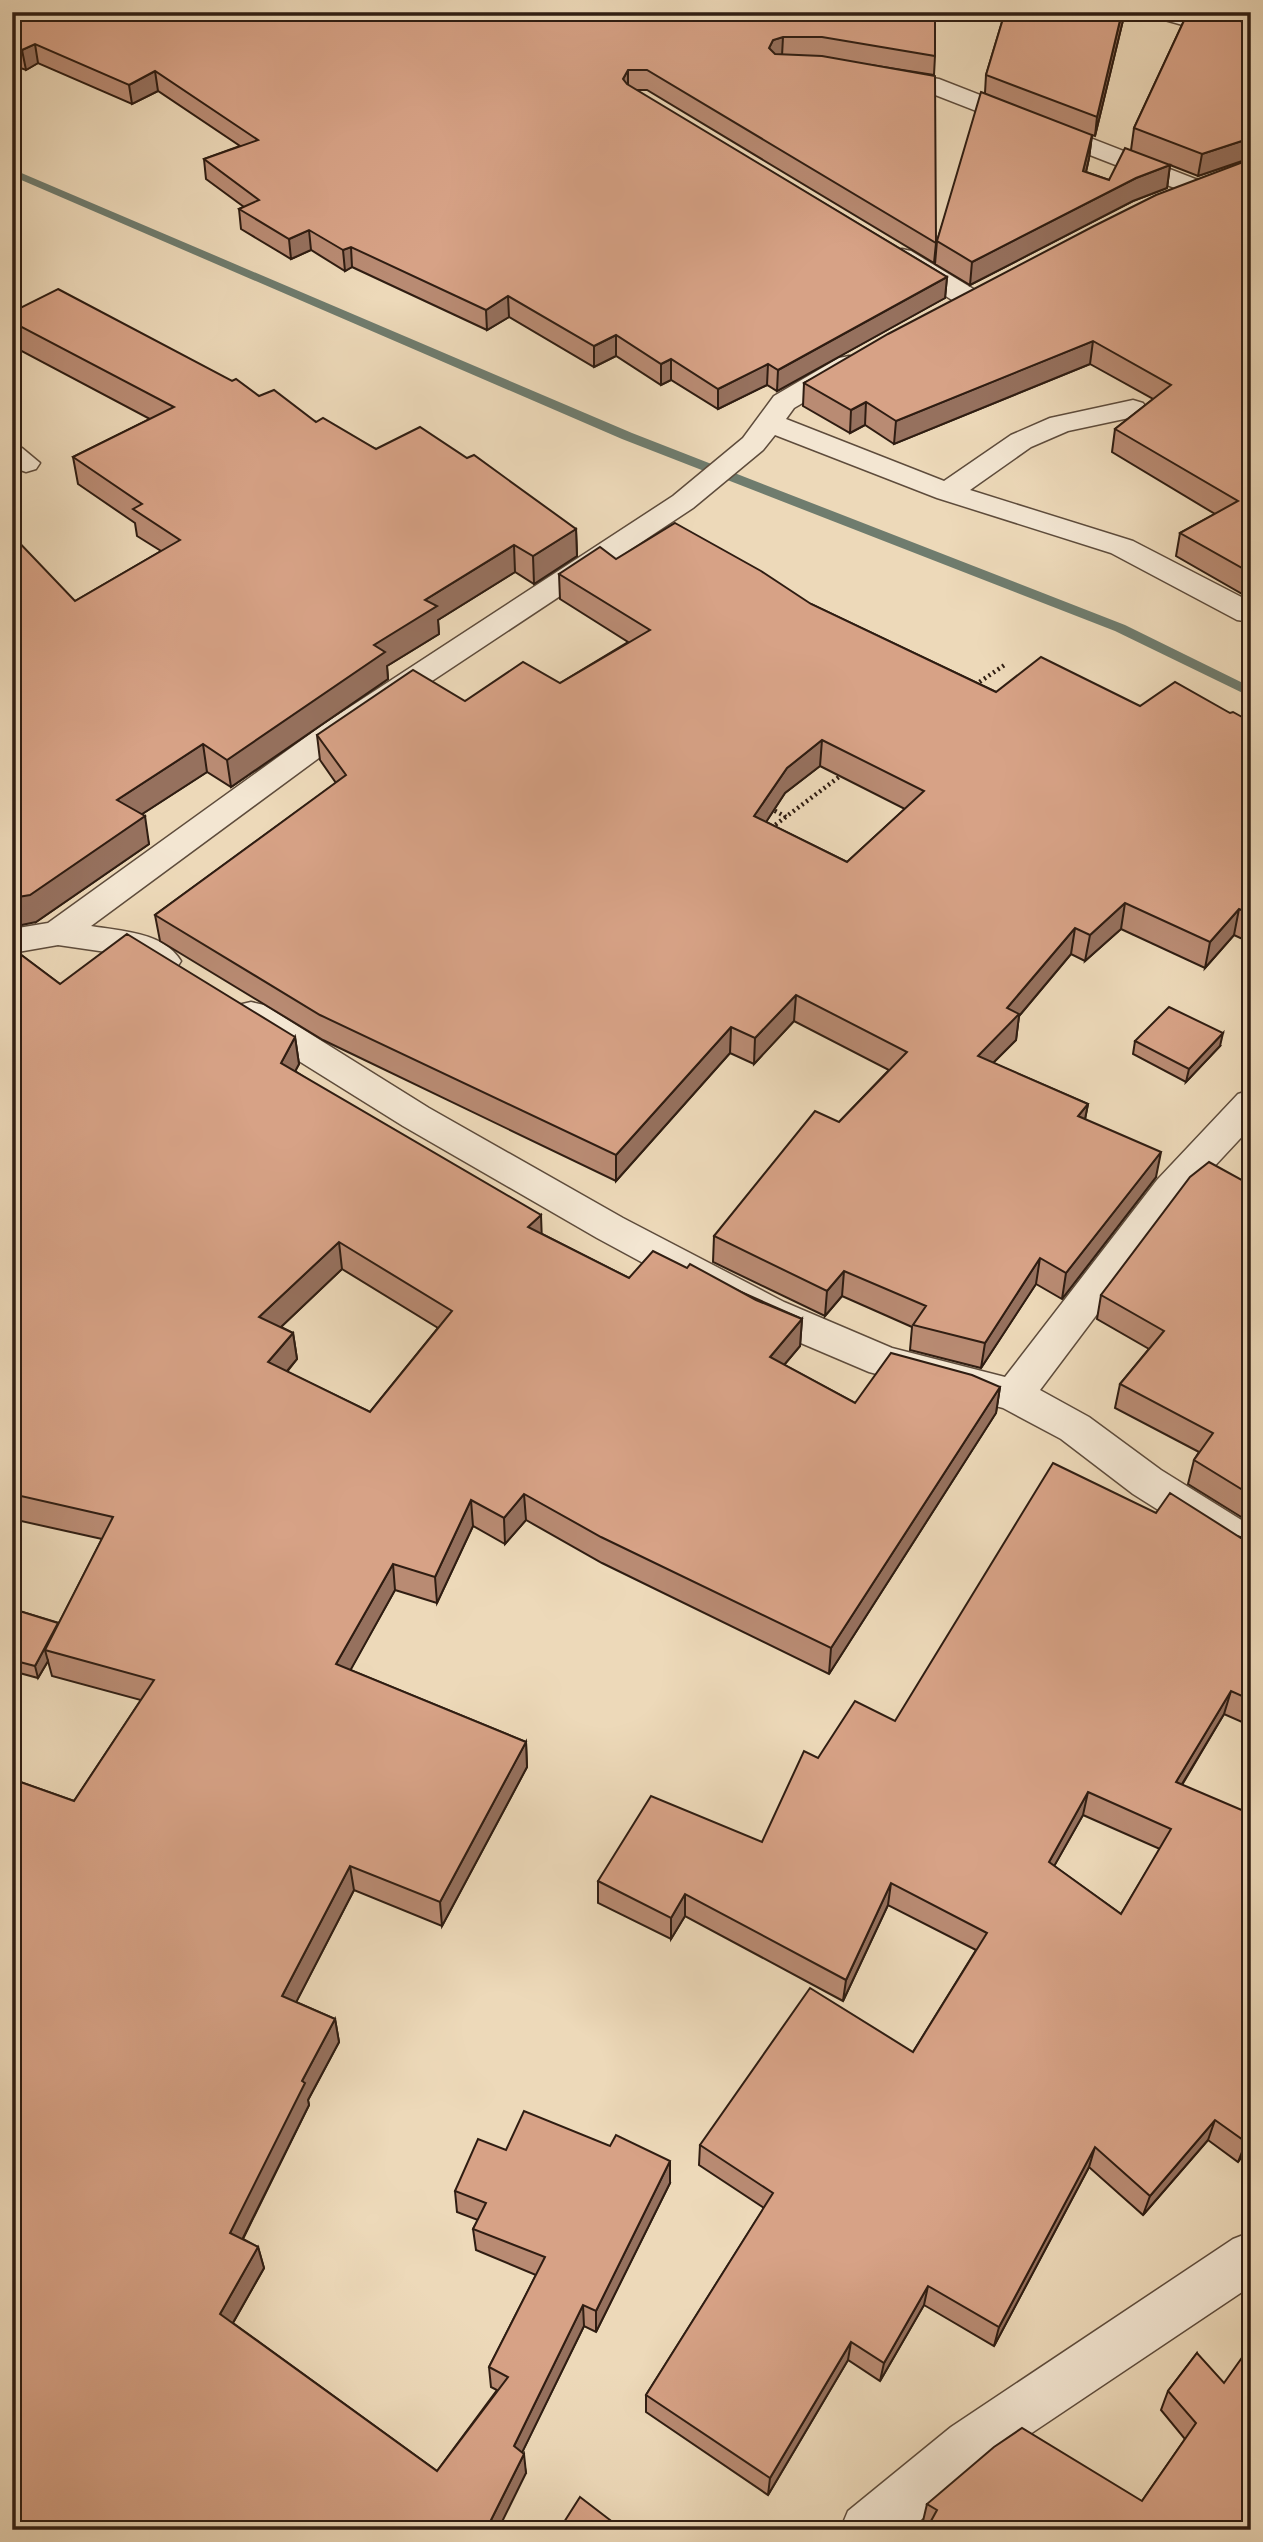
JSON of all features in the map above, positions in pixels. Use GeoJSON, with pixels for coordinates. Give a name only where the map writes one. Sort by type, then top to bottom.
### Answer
{"type":"FeatureCollection","features":[{"type":"Feature","properties":{"kind":"street"},"geometry":{"type":"LineString","coordinates":[[1162,12],[1251,37]]}},
{"type":"Feature","properties":{"kind":"street"},"geometry":{"type":"LineString","coordinates":[[856,73],[930,84],[1204,184],[1156,203]]}},
{"type":"Feature","properties":{"kind":"street"},"geometry":{"type":"LineString","coordinates":[[877,242],[970,299]]}},
{"type":"Feature","properties":{"kind":"street"},"geometry":{"type":"LineString","coordinates":[[943,315],[995,286]]}},
{"type":"Feature","properties":{"kind":"street"},"geometry":{"type":"LineString","coordinates":[[58,933],[335,731],[683,502],[760,433],[783,402],[876,349]]}},
{"type":"Feature","properties":{"kind":"street"},"geometry":{"type":"LineString","coordinates":[[947,492],[1021,441],[1060,424],[1133,409]]}},
{"type":"Feature","properties":{"kind":"street"},"geometry":{"type":"LineString","coordinates":[[760,433],[1122,547],[1248,613]]}},
{"type":"Feature","properties":{"kind":"street"},"geometry":{"type":"LineString","coordinates":[[12,941],[58,933],[136,945],[191,976]]}},
{"type":"Feature","properties":{"kind":"street"},"geometry":{"type":"LineString","coordinates":[[226,998],[416,1116],[610,1228],[770,1313],[883,1361],[1014,1395],[1075,1428],[1147,1482],[1251,1547]]}},
{"type":"Feature","properties":{"kind":"street"},"geometry":{"type":"LineString","coordinates":[[1014,1395],[1170,1190],[1237,1136],[1251,1103]]}},
{"type":"Feature","properties":{"kind":"street"},"geometry":{"type":"LineString","coordinates":[[866,2530],[969,2445],[1251,2256]]}},
{"type":"Feature","properties":{"kind":"path"},"geometry":{"type":"LineString","coordinates":[[971,688],[1006,664]]}},
{"type":"Feature","properties":{"kind":"path"},"geometry":{"type":"LineString","coordinates":[[765,833],[844,773]]}},
{"type":"Feature","properties":{"kind":"path"},"geometry":{"type":"LineString","coordinates":[[762,803],[786,817]]}},
{"type":"Feature","properties":{"kind":"building"},"geometry":{"type":"Polygon","coordinates":[[[12,12],[251,12],[269,20],[286,12],[935,12],[935,56],[822,37],[783,37],[773,40],[769,48],[775,54],[822,56],[935,76],[936,243],[647,70],[628,70],[623,79],[627,84],[947,277],[778,370],[768,364],[718,389],[671,359],[661,364],[616,335],[594,346],[508,296],[486,310],[351,247],[343,250],[309,230],[289,239],[239,209],[259,200],[204,159],[258,140],[155,71],[129,85],[35,44],[22,50],[12,46],[12,12]]]}},
{"type":"Feature","properties":{"kind":"building"},"geometry":{"type":"Polygon","coordinates":[[[1005,12],[1122,12],[1097,117],[986,75],[1005,12]]]}},
{"type":"Feature","properties":{"kind":"building"},"geometry":{"type":"Polygon","coordinates":[[[1188,12],[1208,12],[1251,24],[1251,138],[1202,154],[1134,128],[1188,12]]]}},
{"type":"Feature","properties":{"kind":"building"},"geometry":{"type":"Polygon","coordinates":[[[981,92],[1092,135],[1083,171],[1109,180],[1125,148],[1170,165],[1136,178],[972,262],[937,241],[981,92]]]}},
{"type":"Feature","properties":{"kind":"building"},"geometry":{"type":"Polygon","coordinates":[[[1251,159],[1251,573],[1180,533],[1238,501],[1115,429],[1171,385],[1093,341],[896,421],[866,402],[851,410],[804,383],[888,334],[1094,226],[1156,195],[1251,159]]]}},
{"type":"Feature","properties":{"kind":"building"},"geometry":{"type":"Polygon","coordinates":[[[58,289],[232,381],[236,379],[259,396],[274,390],[316,422],[323,418],[376,449],[420,427],[467,458],[474,455],[576,529],[533,556],[514,545],[425,600],[437,606],[374,645],[385,652],[227,760],[203,744],[117,800],[145,816],[30,895],[12,898],[12,535],[75,601],[180,540],[133,509],[142,504],[73,457],[174,407],[12,322],[12,312],[58,289]]]}},
{"type":"Feature","properties":{"kind":"building"},"geometry":{"type":"Polygon","coordinates":[[[675,523],[761,571],[811,604],[996,692],[1041,657],[1140,706],[1175,682],[1251,722],[1251,914],[1239,909],[1210,942],[1125,903],[1090,935],[1075,928],[1007,1008],[1019,1014],[978,1056],[1088,1104],[1078,1116],[1161,1152],[1066,1273],[1040,1258],[985,1343],[913,1325],[926,1306],[844,1271],[827,1291],[714,1236],[815,1111],[839,1122],[907,1052],[796,995],[755,1038],[731,1027],[616,1155],[320,1015],[155,915],[346,775],[317,735],[413,670],[465,701],[523,662],[560,683],[650,630],[559,574],[600,547],[616,559],[675,523]],[[822,740],[787,768],[754,816],[847,862],[924,791],[822,740]]]}},
{"type":"Feature","properties":{"kind":"building"},"geometry":{"type":"Polygon","coordinates":[[[127,934],[295,1037],[281,1063],[541,1215],[528,1227],[629,1278],[653,1251],[687,1268],[690,1264],[756,1300],[802,1319],[770,1357],[855,1403],[891,1353],[972,1375],[1000,1387],[831,1648],[601,1537],[524,1494],[504,1518],[471,1500],[435,1577],[393,1564],[336,1664],[526,1742],[440,1902],[350,1866],[282,1996],[335,2019],[302,2081],[305,2083],[230,2233],[258,2247],[220,2314],[437,2471],[508,2377],[489,2367],[545,2257],[473,2229],[486,2203],[455,2191],[478,2139],[506,2150],[524,2111],[610,2146],[616,2135],[670,2161],[596,2311],[583,2305],[514,2446],[524,2454],[486,2530],[12,2530],[12,2263],[16,2255],[12,2254],[12,2035],[20,2023],[12,2020],[12,1779],[74,1801],[154,1680],[45,1650],[113,1517],[12,1494],[12,948],[60,984],[127,934]],[[339,1242],[259,1317],[293,1333],[268,1362],[370,1412],[452,1311],[339,1242]]]}},
{"type":"Feature","properties":{"kind":"building"},"geometry":{"type":"Polygon","coordinates":[[[1169,1007],[1223,1033],[1189,1069],[1135,1041],[1169,1007]]]}},
{"type":"Feature","properties":{"kind":"building"},"geometry":{"type":"Polygon","coordinates":[[[1209,1162],[1251,1185],[1251,1495],[1194,1460],[1213,1433],[1120,1384],[1164,1331],[1101,1295],[1190,1177],[1209,1162]]]}},
{"type":"Feature","properties":{"kind":"building"},"geometry":{"type":"Polygon","coordinates":[[[1053,1463],[1156,1513],[1170,1493],[1241,1538],[1251,1540],[1251,1700],[1231,1691],[1176,1782],[1251,1814],[1251,2134],[1246,2142],[1215,2120],[1150,2196],[1095,2147],[999,2327],[928,2286],[884,2363],[851,2342],[770,2478],[646,2395],[773,2193],[700,2145],[810,1988],[913,2052],[987,1933],[891,1883],[846,1980],[685,1894],[671,1918],[598,1881],[651,1796],[762,1842],[804,1751],[818,1758],[855,1701],[895,1721],[1053,1463]],[[1088,1792],[1049,1862],[1121,1914],[1171,1829],[1088,1792]]]}},
{"type":"Feature","properties":{"kind":"building"},"geometry":{"type":"Polygon","coordinates":[[[13,1609],[58,1623],[35,1666],[12,1660],[13,1609]]]}},
{"type":"Feature","properties":{"kind":"building"},"geometry":{"type":"Polygon","coordinates":[[[1251,2345],[1251,2530],[926,2530],[937,2510],[927,2504],[994,2447],[1022,2428],[1142,2501],[1196,2423],[1168,2391],[1197,2353],[1224,2383],[1251,2345]]]}},
{"type":"Feature","properties":{"kind":"building"},"geometry":{"type":"Polygon","coordinates":[[[580,2497],[623,2530],[559,2530],[580,2497]]]}},
{"type":"Feature","properties":{"kind":"waterway"},"geometry":{"type":"LineString","coordinates":[[12,172],[627,436],[1120,628],[1251,693]]}}]}
